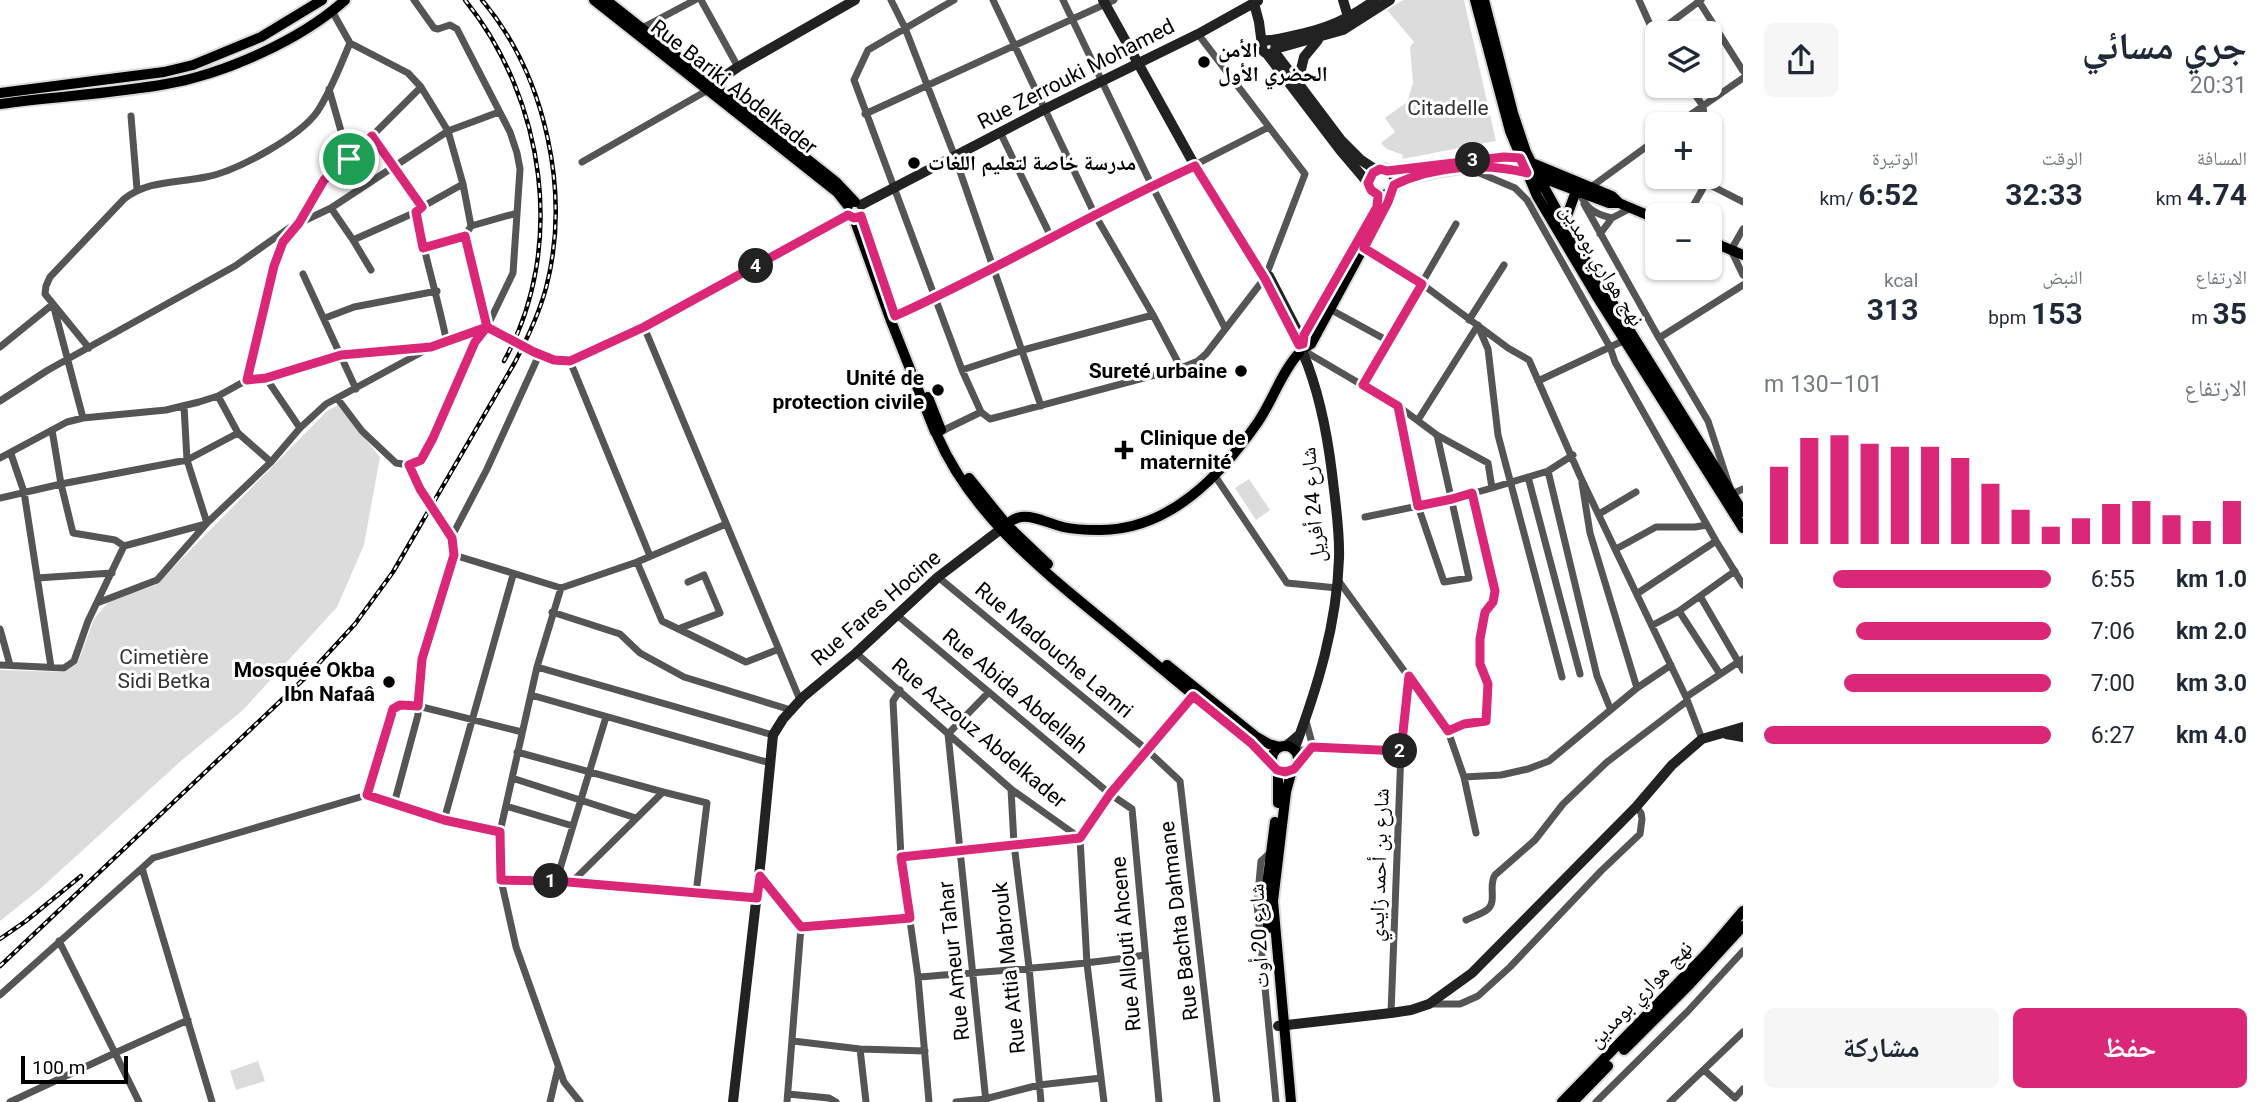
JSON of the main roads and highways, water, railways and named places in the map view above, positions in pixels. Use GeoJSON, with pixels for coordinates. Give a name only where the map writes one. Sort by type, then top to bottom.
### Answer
{"type":"FeatureCollection","features":[{"type":"Feature","properties":{"kind":"main road"},"geometry":{"type":"LineString","coordinates":[[3,96],[182,68],[252,41],[322,0]]}},
{"type":"Feature","properties":{"kind":"main road"},"geometry":{"type":"LineString","coordinates":[[3,96],[182,80],[241,60],[313,24],[345,0]]}},
{"type":"Feature","properties":{"kind":"main road","name":"Rue Bariki Abdelkader"},"geometry":{"type":"LineString","coordinates":[[594,0],[711,87]]}},
{"type":"Feature","properties":{"kind":"main road","name":"Rue Bariki Abdelkader"},"geometry":{"type":"LineString","coordinates":[[606,0],[837,192],[854,210]]}},
{"type":"Feature","properties":{"kind":"main road","name":"نهج هواري بومدين"},"geometry":{"type":"LineString","coordinates":[[1475,0],[1510,131],[1564,224],[1743,512]]}},
{"type":"Feature","properties":{"kind":"main road","name":"نهج هواري بومدين"},"geometry":{"type":"LineString","coordinates":[[1484,0],[1527,173],[1537,196],[1743,528]]}},
{"type":"Feature","properties":{"kind":"main road"},"geometry":{"type":"LineString","coordinates":[[305,10],[306,17],[313,24]]}},
{"type":"Feature","properties":{"kind":"main road"},"geometry":{"type":"LineString","coordinates":[[1619,203],[1609,203],[1527,173],[1504,168],[1416,175],[1386,195],[1378,195],[1371,190],[1368,183],[1370,176],[1381,171],[1504,157],[1525,159],[1645,214]]}},
{"type":"Feature","properties":{"kind":"main road"},"geometry":{"type":"LineString","coordinates":[[1326,307],[1364,248],[1388,202],[1393,188],[1392,175],[1381,171]]}},
{"type":"Feature","properties":{"kind":"main road"},"geometry":{"type":"LineString","coordinates":[[1564,224],[1577,192]]}},
{"type":"Feature","properties":{"kind":"main road"},"geometry":{"type":"LineString","coordinates":[[1326,307],[1377,207],[1378,195]]}},
{"type":"Feature","properties":{"kind":"main road"},"geometry":{"type":"LineString","coordinates":[[854,210],[939,432]]}},
{"type":"Feature","properties":{"kind":"main road"},"geometry":{"type":"LineString","coordinates":[[854,210],[896,334],[939,432],[1004,527],[1065,589],[1251,743],[1275,767],[1285,772],[1294,767]]}},
{"type":"Feature","properties":{"kind":"main road"},"geometry":{"type":"LineString","coordinates":[[1722,246],[1743,255]]}},
{"type":"Feature","properties":{"kind":"main road","name":"Rue Fares Hocine"},"geometry":{"type":"LineString","coordinates":[[1004,527],[1014,519],[1026,517],[1073,529],[1122,528],[1171,509],[1192,496],[1215,475],[1259,421],[1290,362],[1302,348],[1304,335],[1326,307]]}},
{"type":"Feature","properties":{"kind":"main road"},"geometry":{"type":"LineString","coordinates":[[1004,527],[1255,736],[1269,744],[1289,749]]}},
{"type":"Feature","properties":{"kind":"main road"},"geometry":{"type":"LineString","coordinates":[[1275,767],[1273,754],[1289,749]]}},
{"type":"Feature","properties":{"kind":"main road","name":"شارع 20 أوت"},"geometry":{"type":"LineString","coordinates":[[1289,749],[1294,767],[1286,792],[1273,901],[1277,1026],[1291,1102]]}},
{"type":"Feature","properties":{"kind":"main road","name":"شارع 20 أوت"},"geometry":{"type":"LineString","coordinates":[[1275,767],[1279,798],[1266,908],[1285,1102]]}},
{"type":"Feature","properties":{"kind":"main road","name":"نهج هواري بومدين"},"geometry":{"type":"LineString","coordinates":[[1562,1102],[1708,952],[1743,911]]}},
{"type":"Feature","properties":{"kind":"main road","name":"نهج هواري بومدين"},"geometry":{"type":"LineString","coordinates":[[1573,1102],[1690,984],[1743,926]]}},
{"type":"Feature","properties":{"kind":"railway"},"geometry":{"type":"LineString","coordinates":[[465,0],[492,39],[514,82],[529,128],[538,175],[540,223],[536,271],[524,317],[504,361]]}},
{"type":"Feature","properties":{"kind":"railway"},"geometry":{"type":"LineString","coordinates":[[0,966],[309,674],[355,624],[393,572],[519,353],[546,288],[556,214],[554,175],[537,99],[523,64],[504,30],[482,0]]}},
{"type":"Feature","properties":{"kind":"railway"},"geometry":{"type":"LineString","coordinates":[[0,939],[81,876]]}},
{"type":"Feature","properties":{"kind":"place","name":"الأمن الحضري الأول"},"geometry":{"type":"Point","coordinates":[1204,62]}},
{"type":"Feature","properties":{"kind":"place","name":"مدرسة خاصة لتعليم اللغات"},"geometry":{"type":"Point","coordinates":[914,163]}},
{"type":"Feature","properties":{"kind":"place","name":"Sureté urbaine"},"geometry":{"type":"Point","coordinates":[1241,371]}},
{"type":"Feature","properties":{"kind":"place","name":"Unité de protection civile"},"geometry":{"type":"Point","coordinates":[938,390]}},
{"type":"Feature","properties":{"kind":"place","name":"Clinique de maternité"},"geometry":{"type":"Point","coordinates":[1124,450]}},
{"type":"Feature","properties":{"kind":"place","name":"Mosquée Okba Ibn Nafaâ"},"geometry":{"type":"Point","coordinates":[389,682]}},
{"type":"Feature","properties":{"kind":"park label","name":"Citadelle"},"geometry":{"type":"Point","coordinates":[1448,108]}},
{"type":"Feature","properties":{"kind":"park label","name":"Cimetière Sidi Betka"},"geometry":{"type":"Point","coordinates":[164,669]}}]}
